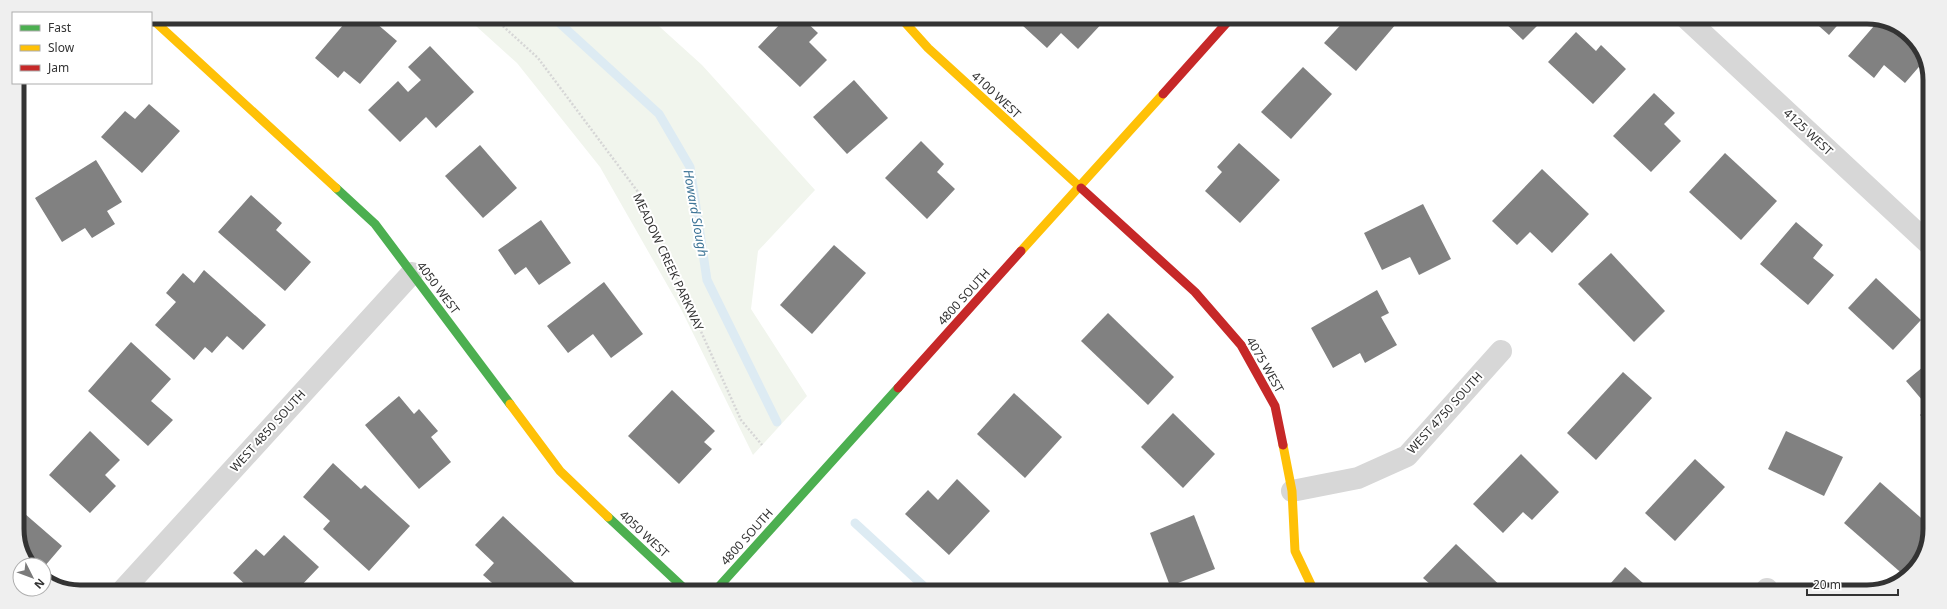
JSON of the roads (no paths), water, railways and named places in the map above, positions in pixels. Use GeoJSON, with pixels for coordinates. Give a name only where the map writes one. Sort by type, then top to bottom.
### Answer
{"type":"FeatureCollection","features":[{"type":"Feature","properties":{"kind":"street","name":"4050 WEST"},"geometry":{"type":"LineString","coordinates":[[158,24],[375,224],[560,471],[681,585]]}},
{"type":"Feature","properties":{"kind":"street","name":"4100 WEST"},"geometry":{"type":"LineString","coordinates":[[906,24],[928,48],[1079,187]]}},
{"type":"Feature","properties":{"kind":"street","name":"4800 SOUTH"},"geometry":{"type":"LineString","coordinates":[[720,585],[1226,24]]}},
{"type":"Feature","properties":{"kind":"street","name":"4125 WEST"},"geometry":{"type":"LineString","coordinates":[[1692,24],[1923,238]]}},
{"type":"Feature","properties":{"kind":"street","name":"4075 WEST"},"geometry":{"type":"LineString","coordinates":[[1079,187],[1195,292],[1241,345],[1275,406],[1292,491],[1295,551],[1311,585]]}},
{"type":"Feature","properties":{"kind":"street","name":"WEST 4850 SOUTH"},"geometry":{"type":"LineString","coordinates":[[129,585],[412,273]]}},
{"type":"Feature","properties":{"kind":"street","name":"WEST 4750 SOUTH"},"geometry":{"type":"LineString","coordinates":[[1292,491],[1358,478],[1407,456],[1501,351]]}},
{"type":"Feature","properties":{"kind":"waterway","name":"Howard Slough"},"geometry":{"type":"LineString","coordinates":[[561,24],[659,114],[690,167],[707,280],[777,422]]}},
{"type":"Feature","properties":{"kind":"waterway","name":"Howard Slough"},"geometry":{"type":"LineString","coordinates":[[855,523],[922,585]]}}]}
